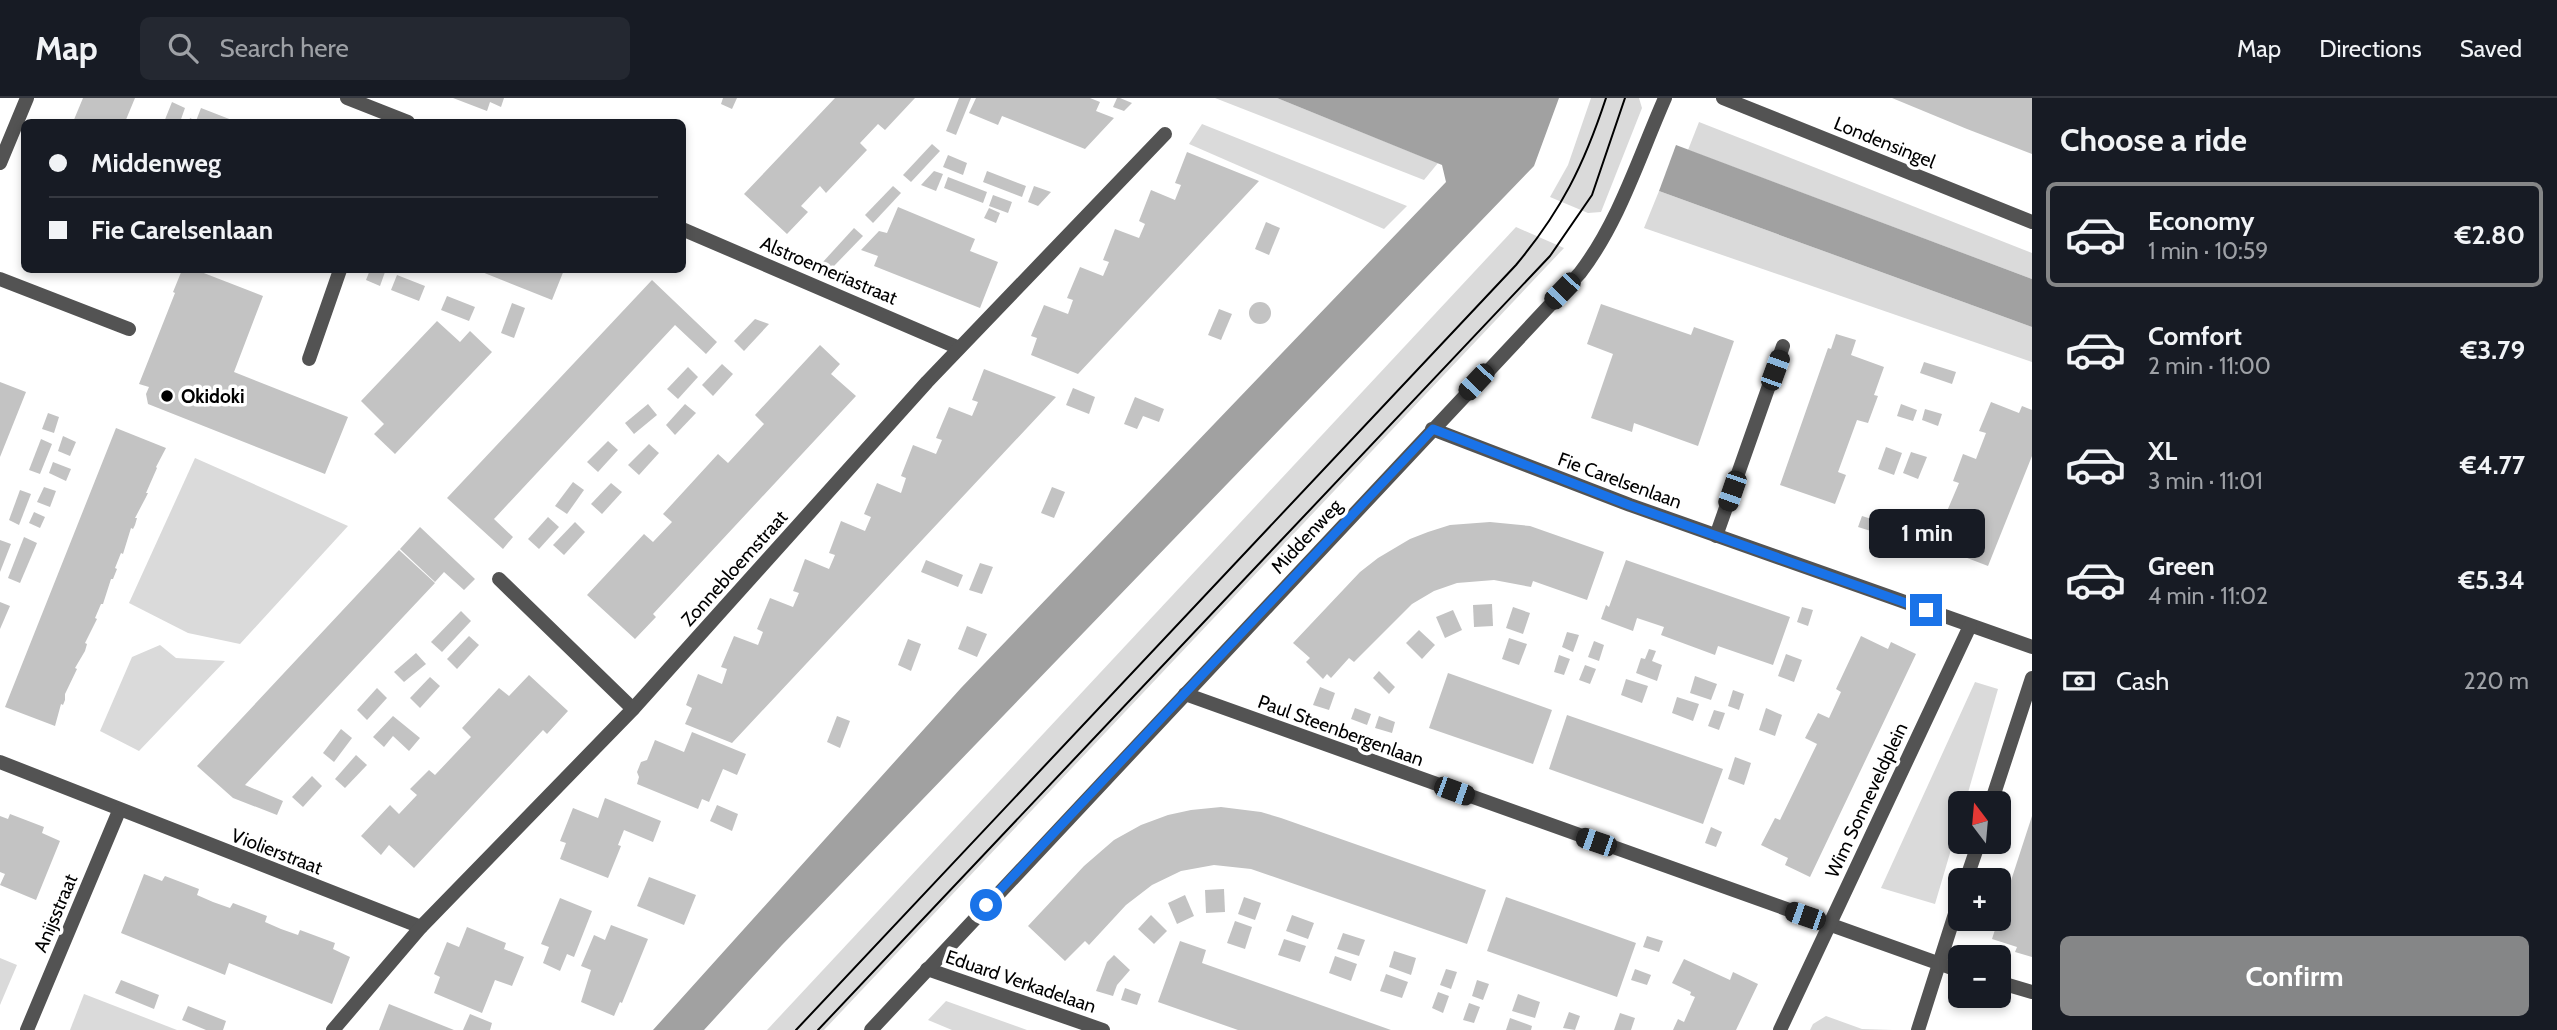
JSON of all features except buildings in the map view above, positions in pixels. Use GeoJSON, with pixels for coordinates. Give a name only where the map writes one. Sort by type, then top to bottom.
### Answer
{"type":"FeatureCollection","features":[{"type":"Feature","properties":{"kind":"street"},"geometry":{"type":"LineString","coordinates":[[0,163],[27,98]]}},
{"type":"Feature","properties":{"kind":"street"},"geometry":{"type":"LineString","coordinates":[[347,98],[394,119]]}},
{"type":"Feature","properties":{"kind":"street","name":"Middenweg"},"geometry":{"type":"LineString","coordinates":[[871,1030],[1580,273],[1609,228],[1665,98]]}},
{"type":"Feature","properties":{"kind":"street","name":"Londensingel"},"geometry":{"type":"LineString","coordinates":[[1723,98],[2032,222]]}},
{"type":"Feature","properties":{"kind":"street","name":"Zonnebloemstraat"},"geometry":{"type":"LineString","coordinates":[[333,1030],[421,927],[633,709],[959,348],[1165,134]]}},
{"type":"Feature","properties":{"kind":"street","name":"Alstroemeriastraat"},"geometry":{"type":"LineString","coordinates":[[686,231],[959,348]]}},
{"type":"Feature","properties":{"kind":"street"},"geometry":{"type":"LineString","coordinates":[[309,359],[339,273]]}},
{"type":"Feature","properties":{"kind":"street"},"geometry":{"type":"LineString","coordinates":[[0,279],[129,329]]}},
{"type":"Feature","properties":{"kind":"street"},"geometry":{"type":"LineString","coordinates":[[1716,536],[1783,346]]}},
{"type":"Feature","properties":{"kind":"street","name":"Fie Carelsenlaan"},"geometry":{"type":"LineString","coordinates":[[1433,429],[1629,505],[2032,647]]}},
{"type":"Feature","properties":{"kind":"street"},"geometry":{"type":"LineString","coordinates":[[499,579],[633,709]]}},
{"type":"Feature","properties":{"kind":"street","name":"Wim Sonneveldplein"},"geometry":{"type":"LineString","coordinates":[[1780,1030],[1970,626]]}},
{"type":"Feature","properties":{"kind":"street"},"geometry":{"type":"LineString","coordinates":[[1995,791],[2032,678]]}},
{"type":"Feature","properties":{"kind":"street","name":"Paul Steenbergenlaan"},"geometry":{"type":"LineString","coordinates":[[1185,694],[1948,967]]}},
{"type":"Feature","properties":{"kind":"street","name":"Violierstraat"},"geometry":{"type":"LineString","coordinates":[[0,762],[119,811],[421,927]]}},
{"type":"Feature","properties":{"kind":"street","name":"Anijsstraat"},"geometry":{"type":"LineString","coordinates":[[27,1030],[119,811]]}},
{"type":"Feature","properties":{"kind":"street"},"geometry":{"type":"LineString","coordinates":[[1918,1030],[1950,931]]}},
{"type":"Feature","properties":{"kind":"street","name":"Eduard Verkadelaan"},"geometry":{"type":"LineString","coordinates":[[927,969],[1103,1030]]}},
{"type":"Feature","properties":{"kind":"street"},"geometry":{"type":"LineString","coordinates":[[2011,986],[2032,992]]}},
{"type":"Feature","properties":{"kind":"shaded area"},"geometry":{"type":"Polygon","coordinates":[[[1215,98],[1277,98],[1438,163],[1424,180],[1215,98]]]}},
{"type":"Feature","properties":{"kind":"shaded area"},"geometry":{"type":"Polygon","coordinates":[[[1277,98],[1559,98],[1534,166],[782,945],[704,1030],[653,1030],[961,688],[1446,182],[1442,165],[1277,98]]]}},
{"type":"Feature","properties":{"kind":"shaded area"},"geometry":{"type":"Polygon","coordinates":[[[1591,98],[1639,98],[1642,108],[1601,212],[1588,213],[1550,197],[1568,165],[1591,98]]]}},
{"type":"Feature","properties":{"kind":"shaded area"},"geometry":{"type":"Polygon","coordinates":[[[1699,122],[2032,253],[2032,279],[1688,150],[1699,122]]]}},
{"type":"Feature","properties":{"kind":"shaded area"},"geometry":{"type":"Polygon","coordinates":[[[1202,124],[1407,206],[1384,229],[1189,144],[1202,124]]]}},
{"type":"Feature","properties":{"kind":"shaded area"},"geometry":{"type":"Polygon","coordinates":[[[1676,145],[2032,279],[2032,327],[1659,191],[1676,145]]]}},
{"type":"Feature","properties":{"kind":"shaded area"},"geometry":{"type":"Polygon","coordinates":[[[1659,191],[2032,327],[2032,362],[1644,228],[1659,191]]]}},
{"type":"Feature","properties":{"kind":"shaded area"},"geometry":{"type":"Polygon","coordinates":[[[1516,227],[1564,248],[824,1030],[767,1030],[1516,227]]]}},
{"type":"Feature","properties":{"kind":"shaded area"},"geometry":{"type":"Polygon","coordinates":[[[195,458],[348,526],[240,644],[188,633],[129,603],[195,458]]]}},
{"type":"Feature","properties":{"kind":"shaded area"},"geometry":{"type":"Polygon","coordinates":[[[160,645],[176,658],[225,661],[139,751],[100,731],[132,657],[160,645]]]}},
{"type":"Feature","properties":{"kind":"shaded area"},"geometry":{"type":"Polygon","coordinates":[[[1975,682],[1998,689],[1968,791],[1948,791],[1950,854],[1935,904],[1881,888],[1975,682]]]}},
{"type":"Feature","properties":{"kind":"shaded area"},"geometry":{"type":"Polygon","coordinates":[[[0,958],[17,965],[0,1005],[0,958]]]}},
{"type":"Feature","properties":{"kind":"shaded area"},"geometry":{"type":"Polygon","coordinates":[[[84,994],[177,1030],[70,1030],[84,994]]]}},
{"type":"Feature","properties":{"kind":"shaded area"},"geometry":{"type":"Polygon","coordinates":[[[946,1001],[1027,1030],[952,1030],[928,1020],[946,1001]]]}},
{"type":"Feature","properties":{"kind":"shaded area"},"geometry":{"type":"Polygon","coordinates":[[[1826,1016],[1862,1029],[1893,1030],[1810,1030],[1813,1024],[1826,1016]]]}},
{"type":"Feature","properties":{"kind":"tram line"},"geometry":{"type":"LineString","coordinates":[[796,1030],[1516,265],[1546,226],[1570,186],[1606,98]]}},
{"type":"Feature","properties":{"kind":"tram line"},"geometry":{"type":"LineString","coordinates":[[818,1030],[1550,256],[1592,195],[1625,98]]}},
{"type":"Feature","properties":{"kind":"place","name":"Okidoki"},"geometry":{"type":"Point","coordinates":[167,396]}},
{"type":"Feature","properties":{"kind":"route"},"geometry":{"type":"LineString","coordinates":[[986,905],[1433,429],[1629,505],[1926,610]]}}]}
